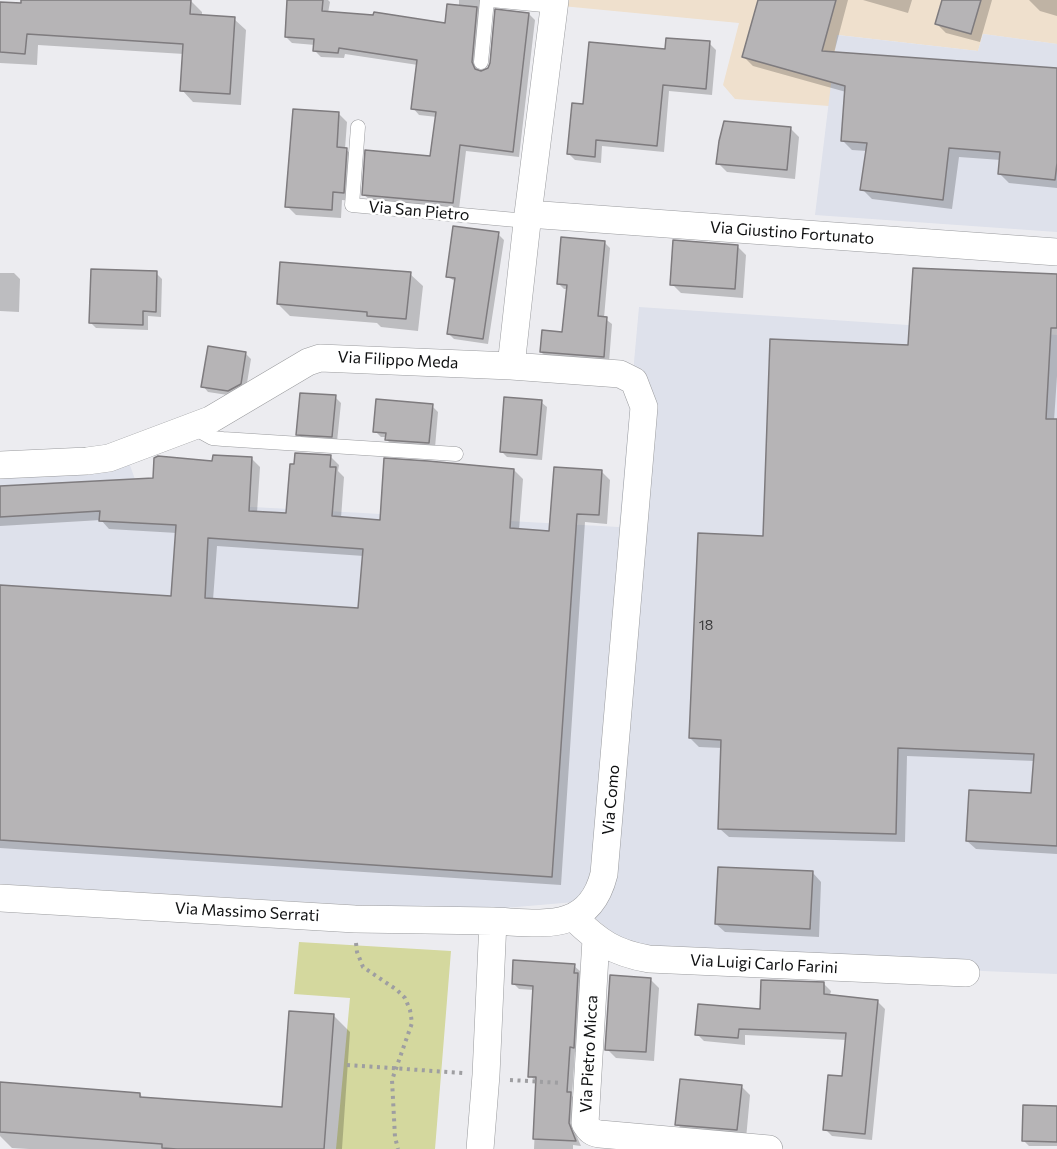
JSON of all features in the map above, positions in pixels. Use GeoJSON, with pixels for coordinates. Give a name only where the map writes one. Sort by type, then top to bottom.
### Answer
{"type":"FeatureCollection","features":[{"type":"Feature","properties":{"kind":"street"},"geometry":{"type":"LineString","coordinates":[[512,366],[527,218],[555,3]]}},
{"type":"Feature","properties":{"kind":"street","name":"Via Giustino Fortunato"},"geometry":{"type":"LineString","coordinates":[[527,218],[1057,252]]}},
{"type":"Feature","properties":{"kind":"street","name":"Via Filippo Meda"},"geometry":{"type":"LineString","coordinates":[[0,465],[109,458],[210,420],[308,362],[320,358],[512,366],[620,374]]}},
{"type":"Feature","properties":{"kind":"street","name":"Via Como"},"geometry":{"type":"LineString","coordinates":[[574,918],[596,895],[606,863],[644,407],[634,381],[620,374]]}},
{"type":"Feature","properties":{"kind":"street","name":"Via Massimo Serrati"},"geometry":{"type":"LineString","coordinates":[[0,898],[355,919],[493,921]]}},
{"type":"Feature","properties":{"kind":"street"},"geometry":{"type":"LineString","coordinates":[[480,1149],[486,1077],[493,921],[544,923],[574,918]]}},
{"type":"Feature","properties":{"kind":"street","name":"Via Luigi Carlo Farini"},"geometry":{"type":"LineString","coordinates":[[574,918],[596,939],[622,954],[649,958],[966,973]]}},
{"type":"Feature","properties":{"kind":"street","name":"Via Pietro Micca"},"geometry":{"type":"LineString","coordinates":[[596,939],[585,1123],[593,1133],[769,1149]]}},
{"type":"Feature","properties":{"kind":"lane"},"geometry":{"type":"LineString","coordinates":[[481,62],[489,0],[555,3]]}},
{"type":"Feature","properties":{"kind":"lane","name":"Via San Pietro"},"geometry":{"type":"LineString","coordinates":[[358,127],[352,205],[527,218]]}},
{"type":"Feature","properties":{"kind":"lane"},"geometry":{"type":"LineString","coordinates":[[193,427],[212,438],[456,454]]}},
{"type":"Feature","properties":{"kind":"path"},"geometry":{"type":"LineString","coordinates":[[355,919],[357,952],[363,967],[398,990],[405,998],[410,1010],[412,1023],[392,1080],[395,1137],[398,1149]]}},
{"type":"Feature","properties":{"kind":"path"},"geometry":{"type":"LineString","coordinates":[[347,1065],[587,1085]]}},
{"type":"Feature","properties":{"kind":"shaded area"},"geometry":{"type":"Polygon","coordinates":[[[562,0],[1057,0],[1057,44],[983,34],[978,51],[838,35],[829,106],[735,99],[723,85],[739,23],[562,6],[562,0]]]}},
{"type":"Feature","properties":{"kind":"shaded area"},"geometry":{"type":"Polygon","coordinates":[[[983,34],[1057,44],[1057,232],[815,215],[837,35],[978,51],[983,34]]]}},
{"type":"Feature","properties":{"kind":"shaded area"},"geometry":{"type":"Polygon","coordinates":[[[639,307],[1057,335],[1057,974],[982,971],[947,964],[628,945],[575,902],[493,909],[355,905],[0,884],[0,473],[128,460],[143,501],[619,527],[639,307]]]}},
{"type":"Feature","properties":{"kind":"green space"},"geometry":{"type":"Polygon","coordinates":[[[299,942],[451,951],[435,1149],[336,1149],[350,998],[294,994],[299,942]]]}},
{"type":"Feature","properties":{"kind":"building"},"geometry":{"type":"Polygon","coordinates":[[[21,0],[191,0],[190,14],[235,17],[230,94],[180,91],[183,44],[27,34],[25,54],[0,52],[0,2],[21,3],[21,0]]]}},
{"type":"Feature","properties":{"kind":"building"},"geometry":{"type":"Polygon","coordinates":[[[287,0],[323,0],[322,11],[373,15],[374,12],[445,23],[447,4],[477,7],[472,62],[475,69],[481,71],[488,68],[490,63],[495,9],[529,13],[513,152],[460,145],[453,203],[362,195],[365,150],[430,156],[436,112],[411,109],[417,60],[339,48],[338,53],[313,51],[314,39],[285,37],[287,0]]]}},
{"type":"Feature","properties":{"kind":"building"},"geometry":{"type":"Polygon","coordinates":[[[758,0],[836,0],[822,51],[1057,68],[1055,180],[998,174],[1000,152],[949,148],[943,200],[860,190],[867,143],[841,141],[845,86],[742,57],[758,0]]]}},
{"type":"Feature","properties":{"kind":"building"},"geometry":{"type":"Polygon","coordinates":[[[942,0],[981,0],[971,34],[935,24],[942,0]]]}},
{"type":"Feature","properties":{"kind":"building"},"geometry":{"type":"Polygon","coordinates":[[[666,38],[710,41],[706,89],[663,85],[657,146],[596,140],[595,157],[567,154],[572,103],[583,104],[589,42],[665,49],[666,38]]]}},
{"type":"Feature","properties":{"kind":"building"},"geometry":{"type":"Polygon","coordinates":[[[293,109],[339,112],[337,147],[347,148],[344,193],[333,192],[332,210],[285,207],[293,109]]]}},
{"type":"Feature","properties":{"kind":"building"},"geometry":{"type":"Polygon","coordinates":[[[724,121],[791,127],[787,170],[716,164],[724,121]]]}},
{"type":"Feature","properties":{"kind":"building"},"geometry":{"type":"Polygon","coordinates":[[[453,226],[499,232],[483,339],[447,334],[455,278],[446,277],[453,226]]]}},
{"type":"Feature","properties":{"kind":"building"},"geometry":{"type":"Polygon","coordinates":[[[561,237],[605,241],[598,316],[607,317],[604,357],[540,352],[542,330],[562,332],[567,285],[557,284],[561,237]]]}},
{"type":"Feature","properties":{"kind":"building"},"geometry":{"type":"Polygon","coordinates":[[[673,240],[738,245],[735,289],[670,285],[673,240]]]}},
{"type":"Feature","properties":{"kind":"building"},"geometry":{"type":"Polygon","coordinates":[[[280,262],[411,272],[406,319],[367,316],[367,312],[277,304],[280,262]]]}},
{"type":"Feature","properties":{"kind":"building"},"geometry":{"type":"Polygon","coordinates":[[[913,268],[1057,274],[1057,328],[1051,328],[1046,419],[1057,419],[1057,846],[966,841],[969,790],[1031,793],[1034,754],[898,748],[896,834],[718,829],[721,740],[689,738],[698,533],[763,536],[770,339],[908,345],[913,268]]]}},
{"type":"Feature","properties":{"kind":"building"},"geometry":{"type":"Polygon","coordinates":[[[91,269],[157,271],[156,312],[143,311],[143,325],[89,323],[91,269]]]}},
{"type":"Feature","properties":{"kind":"building"},"geometry":{"type":"Polygon","coordinates":[[[208,346],[246,352],[241,384],[228,391],[201,387],[208,346]]]}},
{"type":"Feature","properties":{"kind":"building"},"geometry":{"type":"Polygon","coordinates":[[[300,393],[336,395],[332,437],[296,435],[300,393]]]}},
{"type":"Feature","properties":{"kind":"building"},"geometry":{"type":"Polygon","coordinates":[[[504,397],[542,400],[537,455],[500,452],[504,397]]]}},
{"type":"Feature","properties":{"kind":"building"},"geometry":{"type":"Polygon","coordinates":[[[376,399],[433,404],[429,443],[385,440],[386,433],[373,432],[376,399]]]}},
{"type":"Feature","properties":{"kind":"building"},"geometry":{"type":"Polygon","coordinates":[[[295,453],[331,455],[330,467],[336,467],[332,516],[380,520],[384,458],[514,469],[510,528],[549,531],[554,467],[602,470],[599,515],[577,514],[552,877],[0,840],[0,585],[171,596],[176,525],[99,521],[100,511],[0,517],[0,486],[153,478],[154,458],[158,456],[212,461],[213,455],[252,457],[249,511],[286,513],[290,464],[294,464],[295,453]],[[208,538],[205,598],[358,608],[363,549],[208,538]]]}},
{"type":"Feature","properties":{"kind":"building"},"geometry":{"type":"Polygon","coordinates":[[[718,867],[813,871],[810,929],[715,924],[718,867]]]}},
{"type":"Feature","properties":{"kind":"building"},"geometry":{"type":"Polygon","coordinates":[[[513,960],[575,964],[574,973],[578,973],[574,1048],[570,1047],[567,1092],[571,1092],[569,1123],[576,1141],[533,1139],[536,1077],[528,1077],[533,986],[512,984],[513,960]]]}},
{"type":"Feature","properties":{"kind":"building"},"geometry":{"type":"Polygon","coordinates":[[[610,975],[651,978],[646,1052],[605,1050],[610,975]]]}},
{"type":"Feature","properties":{"kind":"building"},"geometry":{"type":"Polygon","coordinates":[[[761,980],[824,982],[824,994],[878,1000],[865,1134],[823,1130],[828,1075],[842,1076],[846,1033],[739,1029],[738,1038],[695,1035],[698,1004],[760,1009],[761,980]]]}},
{"type":"Feature","properties":{"kind":"building"},"geometry":{"type":"Polygon","coordinates":[[[289,1011],[334,1014],[324,1149],[177,1149],[162,1148],[162,1144],[0,1132],[0,1082],[140,1093],[140,1097],[282,1107],[289,1011]]]}},
{"type":"Feature","properties":{"kind":"building"},"geometry":{"type":"Polygon","coordinates":[[[680,1079],[742,1085],[737,1130],[675,1125],[680,1079]]]}},
{"type":"Feature","properties":{"kind":"building"},"geometry":{"type":"Polygon","coordinates":[[[1023,1105],[1057,1106],[1057,1142],[1022,1141],[1023,1105]]]}}]}
